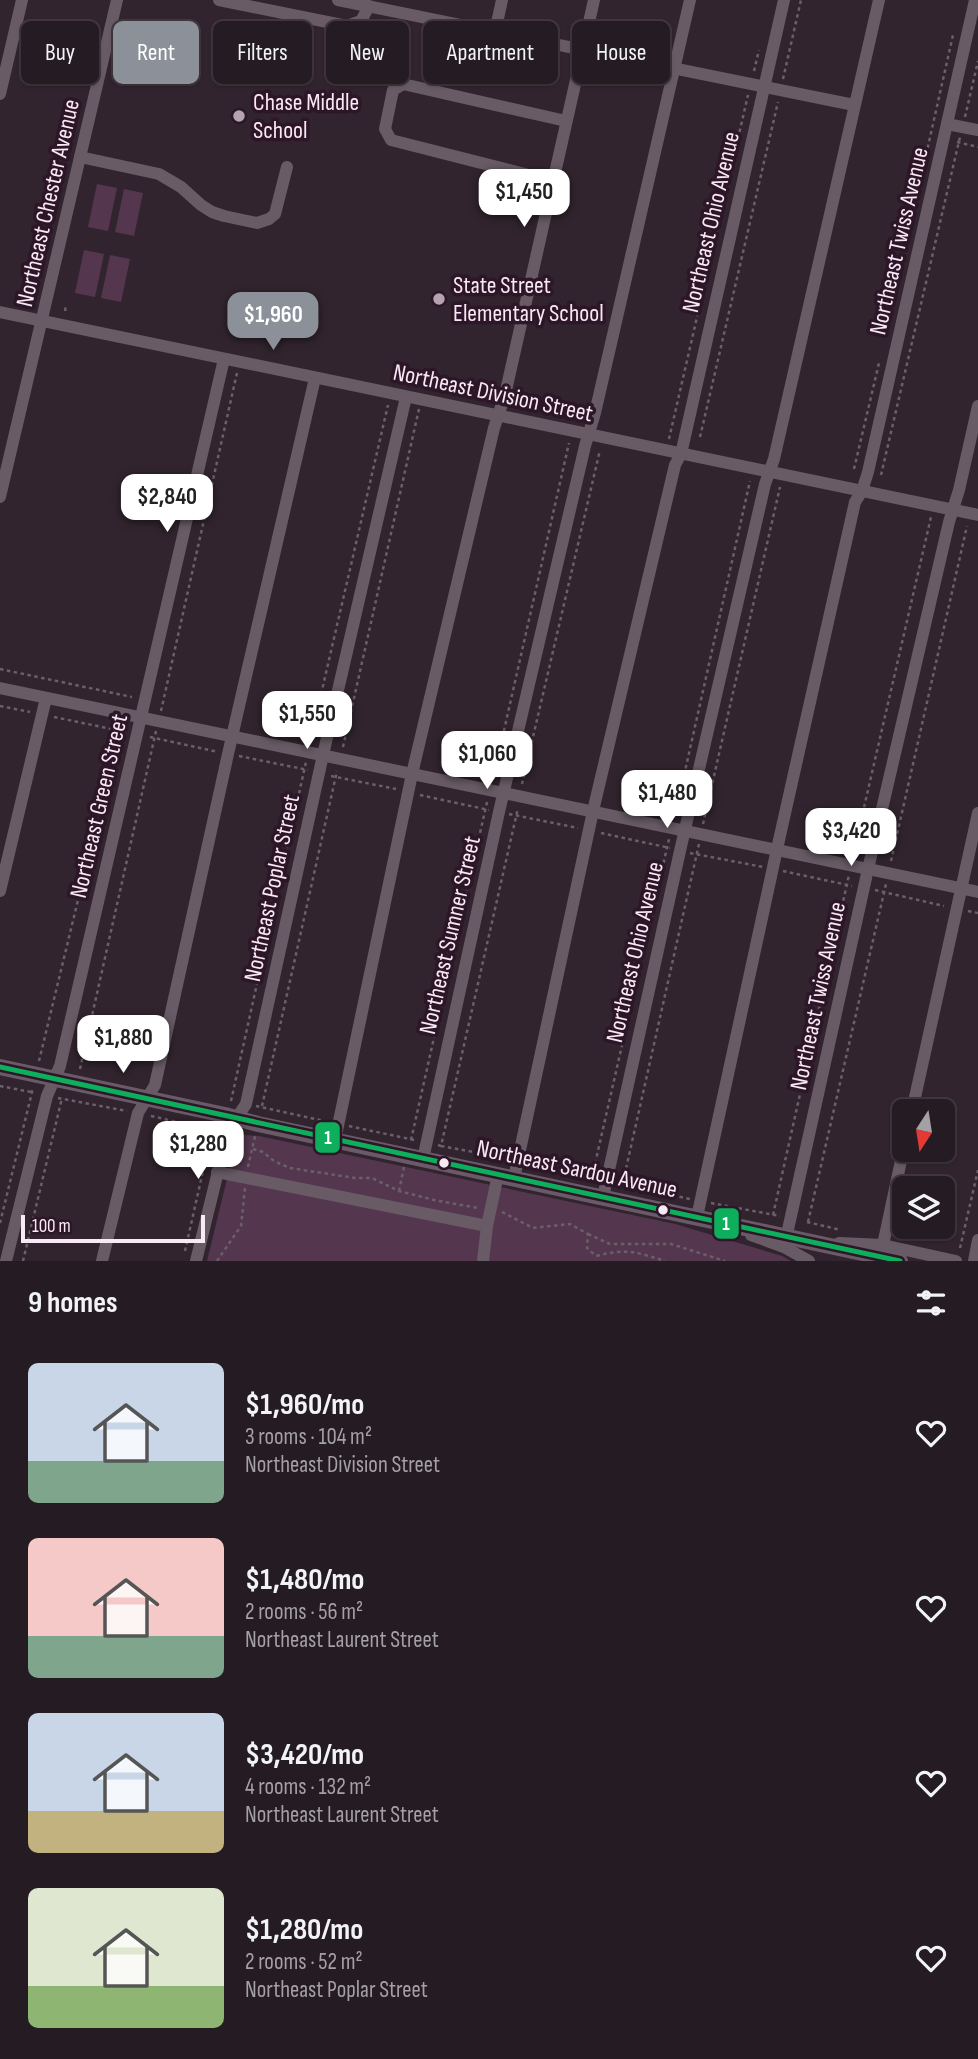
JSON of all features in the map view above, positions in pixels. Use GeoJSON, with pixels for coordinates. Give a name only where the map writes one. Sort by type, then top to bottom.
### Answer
{"type":"FeatureCollection","features":[{"type":"Feature","properties":{"kind":"main road","name":"Northeast Sardou Avenue"},"geometry":{"type":"LineString","coordinates":[[0,1067],[37,1068],[57,1072],[143,1106],[231,1111],[258,1124],[335,1140],[414,1152],[506,1177],[603,1197],[699,1209],[785,1241],[817,1242],[900,1261]]}},
{"type":"Feature","properties":{"kind":"street"},"geometry":{"type":"LineString","coordinates":[[0,94],[22,0]]}},
{"type":"Feature","properties":{"kind":"street","name":"Northeast Chester Avenue"},"geometry":{"type":"LineString","coordinates":[[0,497],[117,0]]}},
{"type":"Feature","properties":{"kind":"street"},"geometry":{"type":"LineString","coordinates":[[219,0],[347,26],[361,21],[369,6]]}},
{"type":"Feature","properties":{"kind":"street"},"geometry":{"type":"LineString","coordinates":[[338,0],[369,6],[403,7],[455,21]]}},
{"type":"Feature","properties":{"kind":"street"},"geometry":{"type":"LineString","coordinates":[[497,21],[502,0]]}},
{"type":"Feature","properties":{"kind":"street"},"geometry":{"type":"LineString","coordinates":[[589,21],[594,0]]}},
{"type":"Feature","properties":{"kind":"street","name":"Northeast Sumner Street"},"geometry":{"type":"LineString","coordinates":[[414,1152],[426,1142],[504,793],[690,0]]}},
{"type":"Feature","properties":{"kind":"street","name":"Northeast Ohio Avenue"},"geometry":{"type":"LineString","coordinates":[[483,1261],[491,1210],[517,1160],[593,811],[676,465],[681,454],[757,85],[784,0]]}},
{"type":"Feature","properties":{"kind":"street","name":"Northeast Ohio Avenue"},"geometry":{"type":"LineString","coordinates":[[603,1197],[678,829],[774,459],[879,0]]}},
{"type":"Feature","properties":{"kind":"street","name":"Northeast Twiss Avenue"},"geometry":{"type":"LineString","coordinates":[[699,1209],[855,502],[868,472],[975,0]]}},
{"type":"Feature","properties":{"kind":"street"},"geometry":{"type":"LineString","coordinates":[[670,68],[854,105]]}},
{"type":"Feature","properties":{"kind":"street"},"geometry":{"type":"LineString","coordinates":[[335,1140],[412,774],[494,428],[505,395],[552,181],[560,119],[572,81]]}},
{"type":"Feature","properties":{"kind":"street"},"geometry":{"type":"LineString","coordinates":[[552,181],[391,140],[385,129],[393,90],[403,84],[560,119]]}},
{"type":"Feature","properties":{"kind":"street"},"geometry":{"type":"LineString","coordinates":[[947,124],[978,130]]}},
{"type":"Feature","properties":{"kind":"street"},"geometry":{"type":"LineString","coordinates":[[80,156],[159,174],[181,187],[212,212],[257,223],[275,214],[287,167]]}},
{"type":"Feature","properties":{"kind":"street","name":"Northeast Division Street"},"geometry":{"type":"LineString","coordinates":[[0,312],[978,515]]}},
{"type":"Feature","properties":{"kind":"street","name":"Northeast Green Street"},"geometry":{"type":"LineString","coordinates":[[6,1261],[47,1096],[57,1072],[224,359]]}},
{"type":"Feature","properties":{"kind":"street"},"geometry":{"type":"LineString","coordinates":[[102,1261],[143,1106],[155,1085],[315,378]]}},
{"type":"Feature","properties":{"kind":"street","name":"Northeast Poplar Street"},"geometry":{"type":"LineString","coordinates":[[196,1261],[231,1111],[246,1104],[406,397]]}},
{"type":"Feature","properties":{"kind":"street","name":"Northeast Twiss Avenue"},"geometry":{"type":"LineString","coordinates":[[785,1241],[867,869],[978,406]]}},
{"type":"Feature","properties":{"kind":"street"},"geometry":{"type":"LineString","coordinates":[[0,688],[978,892]]}},
{"type":"Feature","properties":{"kind":"street"},"geometry":{"type":"LineString","coordinates":[[0,891],[46,698]]}},
{"type":"Feature","properties":{"kind":"street"},"geometry":{"type":"LineString","coordinates":[[915,1099],[978,813]]}},
{"type":"Feature","properties":{"kind":"street"},"geometry":{"type":"LineString","coordinates":[[883,1245],[901,1162]]}},
{"type":"Feature","properties":{"kind":"street"},"geometry":{"type":"LineString","coordinates":[[217,1172],[487,1226]]}},
{"type":"Feature","properties":{"kind":"street"},"geometry":{"type":"LineString","coordinates":[[974,1260],[978,1240]]}},
{"type":"Feature","properties":{"kind":"street"},"geometry":{"type":"LineString","coordinates":[[785,1241],[809,1261]]}},
{"type":"Feature","properties":{"kind":"street","name":"Northeast Sardou Avenue"},"geometry":{"type":"LineString","coordinates":[[817,1242],[883,1245],[956,1261]]}},
{"type":"Feature","properties":{"kind":"path"},"geometry":{"type":"LineString","coordinates":[[700,437],[801,0]]}},
{"type":"Feature","properties":{"kind":"path"},"geometry":{"type":"LineString","coordinates":[[898,278],[956,25]]}},
{"type":"Feature","properties":{"kind":"path"},"geometry":{"type":"LineString","coordinates":[[666,450],[757,85],[759,48]]}},
{"type":"Feature","properties":{"kind":"path"},"geometry":{"type":"LineString","coordinates":[[881,475],[978,61]]}},
{"type":"Feature","properties":{"kind":"path"},"geometry":{"type":"LineString","coordinates":[[65,311],[66,305]]}},
{"type":"Feature","properties":{"kind":"path"},"geometry":{"type":"LineString","coordinates":[[854,469],[881,355]]}},
{"type":"Feature","properties":{"kind":"path"},"geometry":{"type":"LineString","coordinates":[[217,1261],[241,1226],[246,1179],[419,406]]}},
{"type":"Feature","properties":{"kind":"path"},"geometry":{"type":"LineString","coordinates":[[400,1191],[414,1152],[490,790],[569,443]]}},
{"type":"Feature","properties":{"kind":"path"},"geometry":{"type":"LineString","coordinates":[[441,1146],[600,450]]}},
{"type":"Feature","properties":{"kind":"path"},"geometry":{"type":"LineString","coordinates":[[678,801],[750,481]]}},
{"type":"Feature","properties":{"kind":"path"},"geometry":{"type":"LineString","coordinates":[[773,1215],[933,506]]}},
{"type":"Feature","properties":{"kind":"path"},"geometry":{"type":"LineString","coordinates":[[808,1222],[967,526]]}},
{"type":"Feature","properties":{"kind":"path"},"geometry":{"type":"LineString","coordinates":[[0,669],[163,703]]}},
{"type":"Feature","properties":{"kind":"path"},"geometry":{"type":"LineString","coordinates":[[0,1223],[119,731]]}},
{"type":"Feature","properties":{"kind":"path"},"geometry":{"type":"LineString","coordinates":[[592,1177],[666,847],[678,829]]}},
{"type":"Feature","properties":{"kind":"path"},"geometry":{"type":"LineString","coordinates":[[37,1068],[57,1072]]}},
{"type":"Feature","properties":{"kind":"path"},"geometry":{"type":"LineString","coordinates":[[0,1086],[47,1096],[143,1106],[213,1130]]}},
{"type":"Feature","properties":{"kind":"path"},"geometry":{"type":"LineString","coordinates":[[23,1261],[62,1098]]}},
{"type":"Feature","properties":{"kind":"path"},"geometry":{"type":"LineString","coordinates":[[182,1261],[213,1130],[231,1111],[246,1104],[339,1124],[414,1152]]}},
{"type":"Feature","properties":{"kind":"path"},"geometry":{"type":"LineString","coordinates":[[414,1152],[426,1142],[592,1177],[699,1209],[773,1215],[846,1231]]}},
{"type":"Feature","properties":{"kind":"path"},"geometry":{"type":"LineString","coordinates":[[253,1149],[290,1167],[355,1178],[372,1178],[400,1191],[434,1200],[500,1211],[533,1228],[570,1224],[610,1244],[671,1244],[725,1261]]}},
{"type":"Feature","properties":{"kind":"path"},"geometry":{"type":"LineString","coordinates":[[974,1260],[958,1255],[978,1170]]}},
{"type":"Feature","properties":{"kind":"path"},"geometry":{"type":"LineString","coordinates":[[588,1234],[587,1248],[596,1256],[631,1251],[665,1261]]}},
{"type":"Feature","properties":{"kind":"shaded area"},"geometry":{"type":"Polygon","coordinates":[[[97,184],[117,188],[108,231],[88,227],[97,184]]]}},
{"type":"Feature","properties":{"kind":"shaded area"},"geometry":{"type":"Polygon","coordinates":[[[124,189],[143,193],[134,236],[115,232],[124,189]]]}},
{"type":"Feature","properties":{"kind":"shaded area"},"geometry":{"type":"Polygon","coordinates":[[[84,250],[104,254],[95,297],[75,293],[84,250]]]}},
{"type":"Feature","properties":{"kind":"shaded area"},"geometry":{"type":"Polygon","coordinates":[[[110,255],[130,259],[121,302],[101,298],[110,255]]]}},
{"type":"Feature","properties":{"kind":"shaded area"},"geometry":{"type":"Polygon","coordinates":[[[245,1135],[675,1224],[791,1261],[207,1261],[236,1142],[245,1135]]]}},
{"type":"Feature","properties":{"kind":"transit line","name":"1"},"geometry":{"type":"LineString","coordinates":[[0,1067],[900,1261]]}},
{"type":"Feature","properties":{"kind":"place","name":"Chase Middle School"},"geometry":{"type":"Point","coordinates":[239,116]}},
{"type":"Feature","properties":{"kind":"place","name":"State Street Elementary School"},"geometry":{"type":"Point","coordinates":[439,299]}}]}
